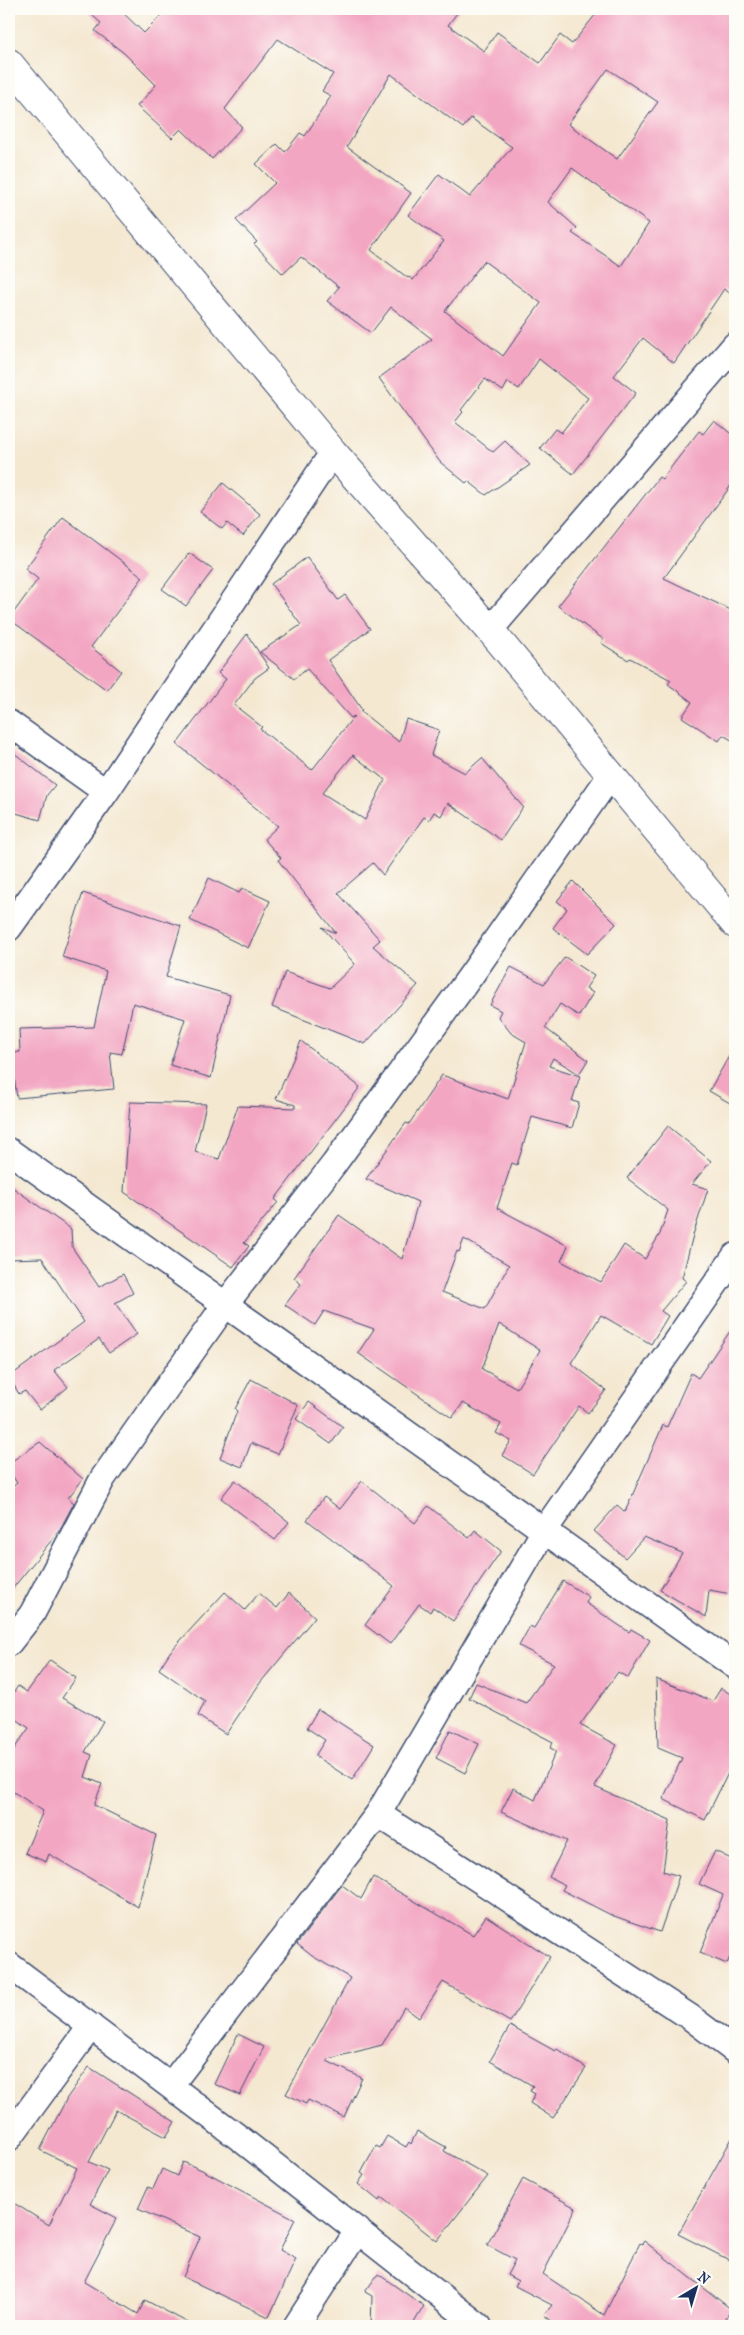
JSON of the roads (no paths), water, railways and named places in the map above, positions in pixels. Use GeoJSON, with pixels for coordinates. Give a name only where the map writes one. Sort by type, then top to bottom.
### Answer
{"type":"FeatureCollection","features":[{"type":"Feature","properties":{"kind":"street"},"geometry":{"type":"LineString","coordinates":[[9,63],[333,452],[490,630],[735,924]]}},
{"type":"Feature","properties":{"kind":"street"},"geometry":{"type":"LineString","coordinates":[[490,630],[735,345]]}},
{"type":"Feature","properties":{"kind":"street"},"geometry":{"type":"LineString","coordinates":[[9,928],[106,792],[333,452]]}},
{"type":"Feature","properties":{"kind":"street"},"geometry":{"type":"LineString","coordinates":[[9,723],[106,792]]}},
{"type":"Feature","properties":{"kind":"street"},"geometry":{"type":"LineString","coordinates":[[9,1643],[32,1614],[103,1478],[225,1305],[352,1140],[472,974],[610,776]]}},
{"type":"Feature","properties":{"kind":"street"},"geometry":{"type":"LineString","coordinates":[[9,1151],[735,1666]]}},
{"type":"Feature","properties":{"kind":"street"},"geometry":{"type":"LineString","coordinates":[[170,2086],[378,1814],[544,1531],[735,1256]]}},
{"type":"Feature","properties":{"kind":"street"},"geometry":{"type":"LineString","coordinates":[[378,1814],[690,2017],[735,2051]]}},
{"type":"Feature","properties":{"kind":"street"},"geometry":{"type":"LineString","coordinates":[[9,1965],[358,2230],[479,2326]]}},
{"type":"Feature","properties":{"kind":"street"},"geometry":{"type":"LineString","coordinates":[[9,2138],[91,2026]]}},
{"type":"Feature","properties":{"kind":"street"},"geometry":{"type":"LineString","coordinates":[[296,2326],[358,2230]]}}]}
